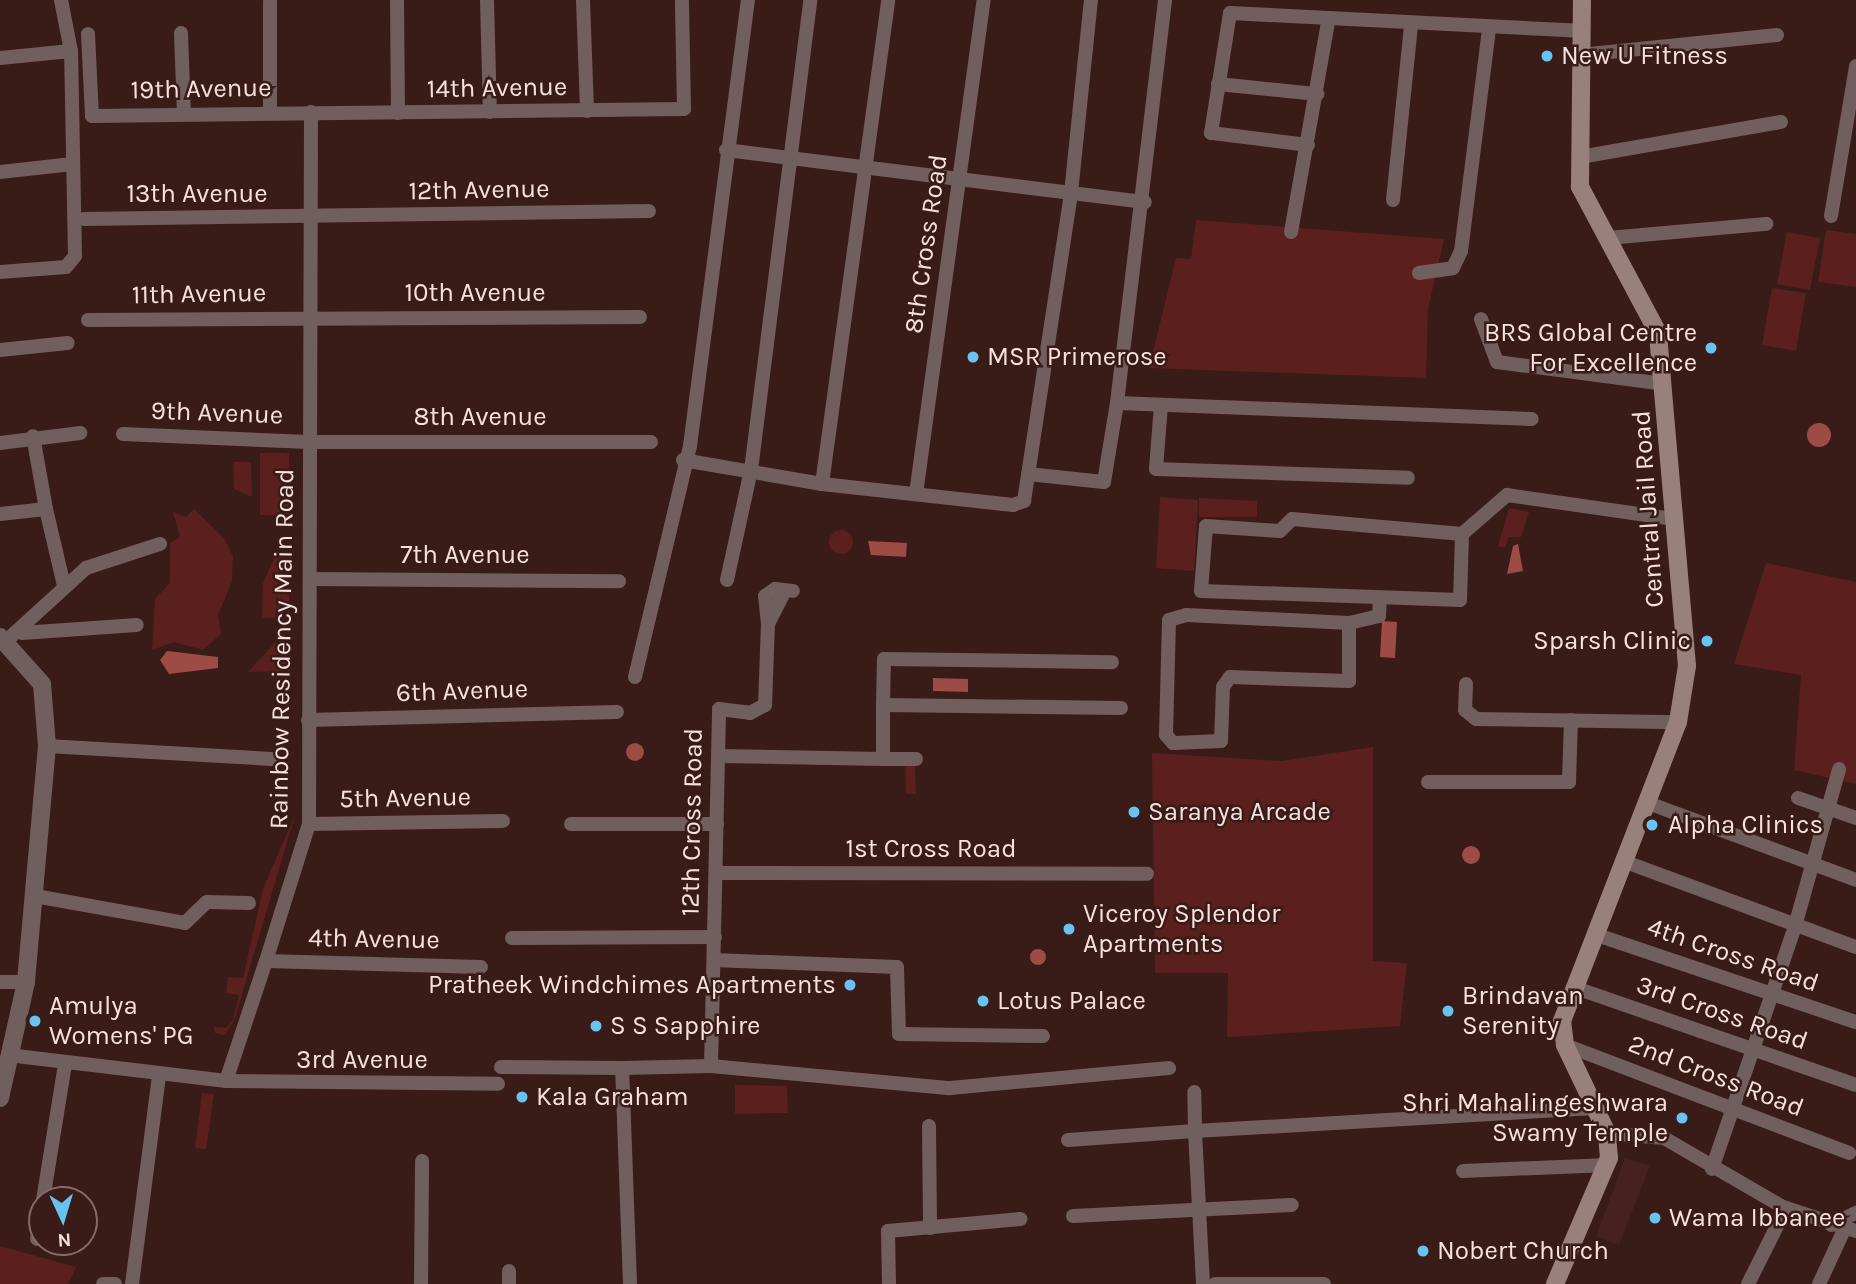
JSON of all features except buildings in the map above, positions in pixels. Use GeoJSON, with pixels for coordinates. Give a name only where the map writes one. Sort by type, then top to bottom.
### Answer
{"type":"FeatureCollection","features":[{"type":"Feature","properties":{"kind":"main road","name":"Central Jail Road"},"geometry":{"type":"LineString","coordinates":[[1555,1284],[1608,1165],[1607,1133],[1565,1045],[1562,1021],[1678,722],[1688,666],[1658,333],[1580,187],[1582,0]]}},
{"type":"Feature","properties":{"kind":"street"},"geometry":{"type":"LineString","coordinates":[[0,272],[72,264],[71,51],[61,0]]}},
{"type":"Feature","properties":{"kind":"street"},"geometry":{"type":"LineString","coordinates":[[397,0],[398,113]]}},
{"type":"Feature","properties":{"kind":"street"},"geometry":{"type":"LineString","coordinates":[[487,0],[489,112]]}},
{"type":"Feature","properties":{"kind":"street"},"geometry":{"type":"LineString","coordinates":[[583,0],[587,111]]}},
{"type":"Feature","properties":{"kind":"street","name":"14th Avenue"},"geometry":{"type":"LineString","coordinates":[[311,112],[684,109],[682,0]]}},
{"type":"Feature","properties":{"kind":"street"},"geometry":{"type":"LineString","coordinates":[[635,677],[683,460],[690,446],[726,150],[748,0]]}},
{"type":"Feature","properties":{"kind":"street"},"geometry":{"type":"LineString","coordinates":[[727,580],[751,470],[810,0]]}},
{"type":"Feature","properties":{"kind":"street"},"geometry":{"type":"LineString","coordinates":[[822,484],[863,167],[888,0]]}},
{"type":"Feature","properties":{"kind":"street","name":"8th Cross Road"},"geometry":{"type":"LineString","coordinates":[[916,494],[984,0]]}},
{"type":"Feature","properties":{"kind":"street"},"geometry":{"type":"LineString","coordinates":[[683,460],[822,484],[1013,505],[1024,501],[1071,193],[1091,0]]}},
{"type":"Feature","properties":{"kind":"street"},"geometry":{"type":"LineString","coordinates":[[1028,474],[1104,482],[1118,403],[1145,202],[1166,0]]}},
{"type":"Feature","properties":{"kind":"street"},"geometry":{"type":"LineString","coordinates":[[270,2],[270,113]]}},
{"type":"Feature","properties":{"kind":"street"},"geometry":{"type":"LineString","coordinates":[[1308,145],[1211,133],[1231,6],[1328,23],[1580,31]]}},
{"type":"Feature","properties":{"kind":"street"},"geometry":{"type":"LineString","coordinates":[[1292,232],[1328,23]]}},
{"type":"Feature","properties":{"kind":"street"},"geometry":{"type":"LineString","coordinates":[[1393,200],[1411,25]]}},
{"type":"Feature","properties":{"kind":"street"},"geometry":{"type":"LineString","coordinates":[[1419,273],[1453,268],[1461,251],[1489,30]]}},
{"type":"Feature","properties":{"kind":"street"},"geometry":{"type":"LineString","coordinates":[[181,33],[184,114]]}},
{"type":"Feature","properties":{"kind":"street","name":"19th Avenue"},"geometry":{"type":"LineString","coordinates":[[88,34],[92,116],[311,112]]}},
{"type":"Feature","properties":{"kind":"street"},"geometry":{"type":"LineString","coordinates":[[1580,55],[1777,35]]}},
{"type":"Feature","properties":{"kind":"street"},"geometry":{"type":"LineString","coordinates":[[0,58],[71,51]]}},
{"type":"Feature","properties":{"kind":"street"},"geometry":{"type":"LineString","coordinates":[[1831,216],[1856,66]]}},
{"type":"Feature","properties":{"kind":"street"},"geometry":{"type":"LineString","coordinates":[[1217,84],[1317,94]]}},
{"type":"Feature","properties":{"kind":"street","name":"Rainbow Residency Main Road"},"geometry":{"type":"LineString","coordinates":[[226,1081],[309,824],[311,112]]}},
{"type":"Feature","properties":{"kind":"street"},"geometry":{"type":"LineString","coordinates":[[1580,157],[1781,122]]}},
{"type":"Feature","properties":{"kind":"street"},"geometry":{"type":"LineString","coordinates":[[726,150],[1145,202]]}},
{"type":"Feature","properties":{"kind":"street"},"geometry":{"type":"LineString","coordinates":[[0,172],[73,164]]}},
{"type":"Feature","properties":{"kind":"street","name":"12th Avenue"},"geometry":{"type":"LineString","coordinates":[[310,218],[649,211]]}},
{"type":"Feature","properties":{"kind":"street","name":"13th Avenue"},"geometry":{"type":"LineString","coordinates":[[85,219],[310,218]]}},
{"type":"Feature","properties":{"kind":"street"},"geometry":{"type":"LineString","coordinates":[[1608,238],[1766,224]]}},
{"type":"Feature","properties":{"kind":"street","name":"10th Avenue"},"geometry":{"type":"LineString","coordinates":[[310,317],[640,317]]}},
{"type":"Feature","properties":{"kind":"street","name":"11th Avenue"},"geometry":{"type":"LineString","coordinates":[[88,320],[310,317]]}},
{"type":"Feature","properties":{"kind":"street"},"geometry":{"type":"LineString","coordinates":[[1481,319],[1497,362],[1664,384]]}},
{"type":"Feature","properties":{"kind":"street"},"geometry":{"type":"LineString","coordinates":[[0,350],[68,343]]}},
{"type":"Feature","properties":{"kind":"street"},"geometry":{"type":"LineString","coordinates":[[1118,403],[1532,419]]}},
{"type":"Feature","properties":{"kind":"street"},"geometry":{"type":"LineString","coordinates":[[1161,405],[1156,469],[1408,478]]}},
{"type":"Feature","properties":{"kind":"street"},"geometry":{"type":"LineString","coordinates":[[0,443],[33,436],[80,433]]}},
{"type":"Feature","properties":{"kind":"street","name":"9th Avenue"},"geometry":{"type":"LineString","coordinates":[[122,434],[309,442]]}},
{"type":"Feature","properties":{"kind":"street"},"geometry":{"type":"LineString","coordinates":[[33,436],[64,586]]}},
{"type":"Feature","properties":{"kind":"street","name":"8th Avenue"},"geometry":{"type":"LineString","coordinates":[[309,442],[651,442]]}},
{"type":"Feature","properties":{"kind":"street"},"geometry":{"type":"LineString","coordinates":[[1462,534],[1460,600],[1201,591],[1206,526],[1280,531],[1292,519],[1462,534],[1507,495],[1674,519]]}},
{"type":"Feature","properties":{"kind":"street"},"geometry":{"type":"LineString","coordinates":[[0,514],[46,509]]}},
{"type":"Feature","properties":{"kind":"street"},"geometry":{"type":"LineString","coordinates":[[22,633],[64,586],[102,559],[160,544]]}},
{"type":"Feature","properties":{"kind":"street","name":"7th Avenue"},"geometry":{"type":"LineString","coordinates":[[310,579],[619,581]]}},
{"type":"Feature","properties":{"kind":"street","name":"12th Cross Road"},"geometry":{"type":"LineString","coordinates":[[711,1066],[719,709],[750,713],[765,705],[768,624],[789,591]]}},
{"type":"Feature","properties":{"kind":"street"},"geometry":{"type":"LineString","coordinates":[[1349,623],[1349,681],[1230,677],[1223,687],[1221,741],[1172,743],[1166,735],[1169,620],[1186,615],[1349,623],[1379,616],[1380,598]]}},
{"type":"Feature","properties":{"kind":"street"},"geometry":{"type":"LineString","coordinates":[[0,1098],[26,982],[47,746],[42,684],[3,639],[22,633],[136,625]]}},
{"type":"Feature","properties":{"kind":"street"},"geometry":{"type":"LineString","coordinates":[[883,759],[884,659],[1112,662]]}},
{"type":"Feature","properties":{"kind":"street"},"geometry":{"type":"LineString","coordinates":[[1466,684],[1465,710],[1476,719],[1678,722]]}},
{"type":"Feature","properties":{"kind":"street"},"geometry":{"type":"LineString","coordinates":[[883,705],[1121,708]]}},
{"type":"Feature","properties":{"kind":"street","name":"6th Avenue"},"geometry":{"type":"LineString","coordinates":[[308,720],[617,712]]}},
{"type":"Feature","properties":{"kind":"street"},"geometry":{"type":"LineString","coordinates":[[1428,782],[1569,782],[1571,720]]}},
{"type":"Feature","properties":{"kind":"street"},"geometry":{"type":"LineString","coordinates":[[47,746],[272,759]]}},
{"type":"Feature","properties":{"kind":"street"},"geometry":{"type":"LineString","coordinates":[[718,756],[916,759]]}},
{"type":"Feature","properties":{"kind":"street"},"geometry":{"type":"LineString","coordinates":[[1712,1169],[1729,1107],[1795,926],[1810,863],[1839,769]]}},
{"type":"Feature","properties":{"kind":"street"},"geometry":{"type":"LineString","coordinates":[[1798,798],[1856,818]]}},
{"type":"Feature","properties":{"kind":"street"},"geometry":{"type":"LineString","coordinates":[[1648,803],[1856,880]]}},
{"type":"Feature","properties":{"kind":"street","name":"5th Avenue"},"geometry":{"type":"LineString","coordinates":[[309,824],[503,821]]}},
{"type":"Feature","properties":{"kind":"street"},"geometry":{"type":"LineString","coordinates":[[571,824],[717,824]]}},
{"type":"Feature","properties":{"kind":"street"},"geometry":{"type":"LineString","coordinates":[[1623,861],[1856,947]]}},
{"type":"Feature","properties":{"kind":"street","name":"1st Cross Road"},"geometry":{"type":"LineString","coordinates":[[716,873],[1147,874]]}},
{"type":"Feature","properties":{"kind":"street"},"geometry":{"type":"LineString","coordinates":[[35,896],[185,923],[207,902],[249,903]]}},
{"type":"Feature","properties":{"kind":"street","name":"4th Cross Road"},"geometry":{"type":"LineString","coordinates":[[1594,934],[1856,1023]]}},
{"type":"Feature","properties":{"kind":"street"},"geometry":{"type":"LineString","coordinates":[[512,938],[715,937]]}},
{"type":"Feature","properties":{"kind":"street"},"geometry":{"type":"LineString","coordinates":[[714,960],[897,967],[900,1034],[1043,1036]]}},
{"type":"Feature","properties":{"kind":"street","name":"4th Avenue"},"geometry":{"type":"LineString","coordinates":[[266,961],[481,967]]}},
{"type":"Feature","properties":{"kind":"street"},"geometry":{"type":"LineString","coordinates":[[0,982],[26,982]]}},
{"type":"Feature","properties":{"kind":"street","name":"3rd Cross Road"},"geometry":{"type":"LineString","coordinates":[[1573,987],[1856,1085]]}},
{"type":"Feature","properties":{"kind":"street","name":"2nd Cross Road"},"geometry":{"type":"LineString","coordinates":[[1565,1045],[1849,1153]]}},
{"type":"Feature","properties":{"kind":"street"},"geometry":{"type":"LineString","coordinates":[[8,1055],[159,1076],[226,1081]]}},
{"type":"Feature","properties":{"kind":"street"},"geometry":{"type":"LineString","coordinates":[[45,1186],[65,1064]]}},
{"type":"Feature","properties":{"kind":"street"},"geometry":{"type":"LineString","coordinates":[[501,1067],[711,1066],[950,1088],[1169,1068]]}},
{"type":"Feature","properties":{"kind":"street"},"geometry":{"type":"LineString","coordinates":[[622,1068],[630,1284]]}},
{"type":"Feature","properties":{"kind":"street"},"geometry":{"type":"LineString","coordinates":[[132,1284],[159,1076]]}},
{"type":"Feature","properties":{"kind":"street","name":"3rd Avenue"},"geometry":{"type":"LineString","coordinates":[[226,1081],[498,1084]]}},
{"type":"Feature","properties":{"kind":"street"},"geometry":{"type":"LineString","coordinates":[[1194,1092],[1203,1284]]}},
{"type":"Feature","properties":{"kind":"street"},"geometry":{"type":"LineString","coordinates":[[1068,1139],[1595,1108]]}},
{"type":"Feature","properties":{"kind":"street"},"geometry":{"type":"LineString","coordinates":[[929,1126],[930,1228]]}},
{"type":"Feature","properties":{"kind":"street"},"geometry":{"type":"LineString","coordinates":[[1607,1133],[1664,1138],[1712,1169],[1786,1208],[1844,1229]]}},
{"type":"Feature","properties":{"kind":"street"},"geometry":{"type":"LineString","coordinates":[[421,1284],[422,1161]]}},
{"type":"Feature","properties":{"kind":"street"},"geometry":{"type":"LineString","coordinates":[[1463,1171],[1608,1165]]}},
{"type":"Feature","properties":{"kind":"street"},"geometry":{"type":"LineString","coordinates":[[1073,1216],[1292,1206]]}},
{"type":"Feature","properties":{"kind":"street"},"geometry":{"type":"LineString","coordinates":[[1748,1284],[1786,1208]]}},
{"type":"Feature","properties":{"kind":"street"},"geometry":{"type":"LineString","coordinates":[[1819,1284],[1844,1229],[1856,1213]]}},
{"type":"Feature","properties":{"kind":"street"},"geometry":{"type":"LineString","coordinates":[[889,1284],[888,1231],[1020,1219]]}},
{"type":"Feature","properties":{"kind":"street"},"geometry":{"type":"LineString","coordinates":[[103,1284],[115,1284]]}},
{"type":"Feature","properties":{"kind":"street"},"geometry":{"type":"LineString","coordinates":[[1215,1284],[1324,1284]]}},
{"type":"Feature","properties":{"kind":"shaded area"},"geometry":{"type":"Polygon","coordinates":[[[1196,220],[1444,239],[1428,309],[1426,378],[1149,368],[1176,258],[1191,259],[1196,220]]]}},
{"type":"Feature","properties":{"kind":"shaded area"},"geometry":{"type":"Polygon","coordinates":[[[1826,230],[1856,234],[1856,287],[1818,282],[1826,230]]]}},
{"type":"Feature","properties":{"kind":"shaded area"},"geometry":{"type":"Polygon","coordinates":[[[1787,232],[1820,238],[1810,290],[1777,284],[1787,232]]]}},
{"type":"Feature","properties":{"kind":"shaded area"},"geometry":{"type":"Polygon","coordinates":[[[1772,288],[1806,293],[1796,351],[1762,345],[1772,288]]]}},
{"type":"Feature","properties":{"kind":"shaded area"},"geometry":{"type":"Polygon","coordinates":[[[1819,423],[1828,426],[1831,435],[1828,444],[1819,447],[1810,444],[1807,435],[1810,426],[1819,423]]]}},
{"type":"Feature","properties":{"kind":"shaded area"},"geometry":{"type":"Polygon","coordinates":[[[260,453],[289,453],[289,515],[260,515],[260,453]]]}},
{"type":"Feature","properties":{"kind":"shaded area"},"geometry":{"type":"Polygon","coordinates":[[[233,462],[251,462],[252,497],[234,489],[233,462]]]}},
{"type":"Feature","properties":{"kind":"shaded area"},"geometry":{"type":"Polygon","coordinates":[[[1160,497],[1198,500],[1194,571],[1156,568],[1160,497]]]}},
{"type":"Feature","properties":{"kind":"shaded area"},"geometry":{"type":"Polygon","coordinates":[[[1199,498],[1257,501],[1257,517],[1199,517],[1199,498]]]}},
{"type":"Feature","properties":{"kind":"shaded area"},"geometry":{"type":"Polygon","coordinates":[[[1509,508],[1529,512],[1521,537],[1509,537],[1505,548],[1498,546],[1509,508]]]}},
{"type":"Feature","properties":{"kind":"shaded area"},"geometry":{"type":"Polygon","coordinates":[[[194,509],[224,538],[233,557],[232,581],[218,615],[221,634],[203,650],[174,642],[152,650],[155,599],[170,583],[170,543],[180,537],[173,512],[186,517],[194,509]]]}},
{"type":"Feature","properties":{"kind":"shaded area"},"geometry":{"type":"Polygon","coordinates":[[[836,530],[846,530],[853,537],[853,547],[846,554],[836,554],[829,547],[829,537],[836,530]]]}},
{"type":"Feature","properties":{"kind":"shaded area"},"geometry":{"type":"Polygon","coordinates":[[[868,541],[907,543],[906,557],[871,555],[868,541]]]}},
{"type":"Feature","properties":{"kind":"shaded area"},"geometry":{"type":"Polygon","coordinates":[[[1518,544],[1523,571],[1507,574],[1513,546],[1518,544]]]}},
{"type":"Feature","properties":{"kind":"shaded area"},"geometry":{"type":"Polygon","coordinates":[[[276,554],[289,563],[289,617],[262,618],[263,583],[276,554]]]}},
{"type":"Feature","properties":{"kind":"shaded area"},"geometry":{"type":"Polygon","coordinates":[[[1766,563],[1856,582],[1856,784],[1794,770],[1801,675],[1734,664],[1766,563]]]}},
{"type":"Feature","properties":{"kind":"shaded area"},"geometry":{"type":"Polygon","coordinates":[[[1382,621],[1397,622],[1395,658],[1380,657],[1382,621]]]}},
{"type":"Feature","properties":{"kind":"shaded area"},"geometry":{"type":"Polygon","coordinates":[[[290,642],[290,671],[248,672],[275,643],[290,642]]]}},
{"type":"Feature","properties":{"kind":"shaded area"},"geometry":{"type":"Polygon","coordinates":[[[167,651],[218,657],[218,668],[169,674],[160,660],[167,651]]]}},
{"type":"Feature","properties":{"kind":"shaded area"},"geometry":{"type":"Polygon","coordinates":[[[933,678],[968,679],[968,692],[933,691],[933,678]]]}},
{"type":"Feature","properties":{"kind":"shaded area"},"geometry":{"type":"Polygon","coordinates":[[[635,743],[641,746],[644,752],[641,758],[635,761],[629,758],[626,752],[629,746],[635,743]]]}},
{"type":"Feature","properties":{"kind":"shaded area"},"geometry":{"type":"Polygon","coordinates":[[[1373,747],[1373,961],[1407,963],[1400,1026],[1227,1037],[1228,973],[1155,973],[1152,753],[1282,761],[1373,747]]]}},
{"type":"Feature","properties":{"kind":"shaded area"},"geometry":{"type":"Polygon","coordinates":[[[905,765],[915,765],[916,794],[906,794],[905,765]]]}},
{"type":"Feature","properties":{"kind":"shaded area"},"geometry":{"type":"Polygon","coordinates":[[[295,815],[234,1021],[224,1035],[215,1033],[214,1027],[226,1028],[233,1020],[239,995],[226,993],[228,977],[243,978],[263,889],[295,815]]]}},
{"type":"Feature","properties":{"kind":"shaded area"},"geometry":{"type":"Polygon","coordinates":[[[1471,846],[1477,849],[1480,855],[1477,861],[1471,864],[1465,861],[1462,855],[1465,849],[1471,846]]]}},
{"type":"Feature","properties":{"kind":"shaded area"},"geometry":{"type":"Polygon","coordinates":[[[1038,949],[1044,951],[1044,963],[1038,965],[1032,963],[1030,957],[1032,951],[1038,949]]]}},
{"type":"Feature","properties":{"kind":"shaded area"},"geometry":{"type":"Polygon","coordinates":[[[735,1085],[787,1086],[788,1113],[735,1114],[735,1085]]]}},
{"type":"Feature","properties":{"kind":"shaded area"},"geometry":{"type":"Polygon","coordinates":[[[202,1093],[214,1094],[206,1149],[195,1148],[202,1093]]]}},
{"type":"Feature","properties":{"kind":"shaded area"},"geometry":{"type":"Polygon","coordinates":[[[1625,1158],[1650,1166],[1619,1245],[1596,1236],[1625,1158]]]}},
{"type":"Feature","properties":{"kind":"shaded area"},"geometry":{"type":"Polygon","coordinates":[[[0,1246],[28,1254],[28,1256],[76,1267],[68,1284],[0,1284],[0,1246]]]}},
{"type":"Feature","properties":{"kind":"place","name":"New U Fitness"},"geometry":{"type":"Point","coordinates":[1547,56]}},
{"type":"Feature","properties":{"kind":"place","name":"BRS Global Centre For Excellence"},"geometry":{"type":"Point","coordinates":[1711,348]}},
{"type":"Feature","properties":{"kind":"place","name":"MSR Primerose"},"geometry":{"type":"Point","coordinates":[973,357]}},
{"type":"Feature","properties":{"kind":"place","name":"Sparsh Clinic"},"geometry":{"type":"Point","coordinates":[1707,641]}},
{"type":"Feature","properties":{"kind":"place","name":"Saranya Arcade"},"geometry":{"type":"Point","coordinates":[1134,812]}},
{"type":"Feature","properties":{"kind":"place","name":"Alpha Clinics"},"geometry":{"type":"Point","coordinates":[1652,825]}},
{"type":"Feature","properties":{"kind":"place","name":"Viceroy Splendor Apartments"},"geometry":{"type":"Point","coordinates":[1069,929]}},
{"type":"Feature","properties":{"kind":"place","name":"Pratheek Windchimes Apartments"},"geometry":{"type":"Point","coordinates":[850,985]}},
{"type":"Feature","properties":{"kind":"place","name":"Lotus Palace"},"geometry":{"type":"Point","coordinates":[983,1001]}},
{"type":"Feature","properties":{"kind":"place","name":"Brindavan Serenity"},"geometry":{"type":"Point","coordinates":[1448,1011]}},
{"type":"Feature","properties":{"kind":"place","name":"Amulya Womens' PG"},"geometry":{"type":"Point","coordinates":[35,1021]}},
{"type":"Feature","properties":{"kind":"place","name":"S S Sapphire"},"geometry":{"type":"Point","coordinates":[596,1026]}},
{"type":"Feature","properties":{"kind":"place","name":"Kala Graham"},"geometry":{"type":"Point","coordinates":[522,1097]}},
{"type":"Feature","properties":{"kind":"place","name":"Shri Mahalingeshwara Swamy Temple"},"geometry":{"type":"Point","coordinates":[1682,1118]}},
{"type":"Feature","properties":{"kind":"place","name":"Wama Ibbanee"},"geometry":{"type":"Point","coordinates":[1655,1218]}},
{"type":"Feature","properties":{"kind":"place","name":"Nobert Church"},"geometry":{"type":"Point","coordinates":[1423,1251]}}]}
